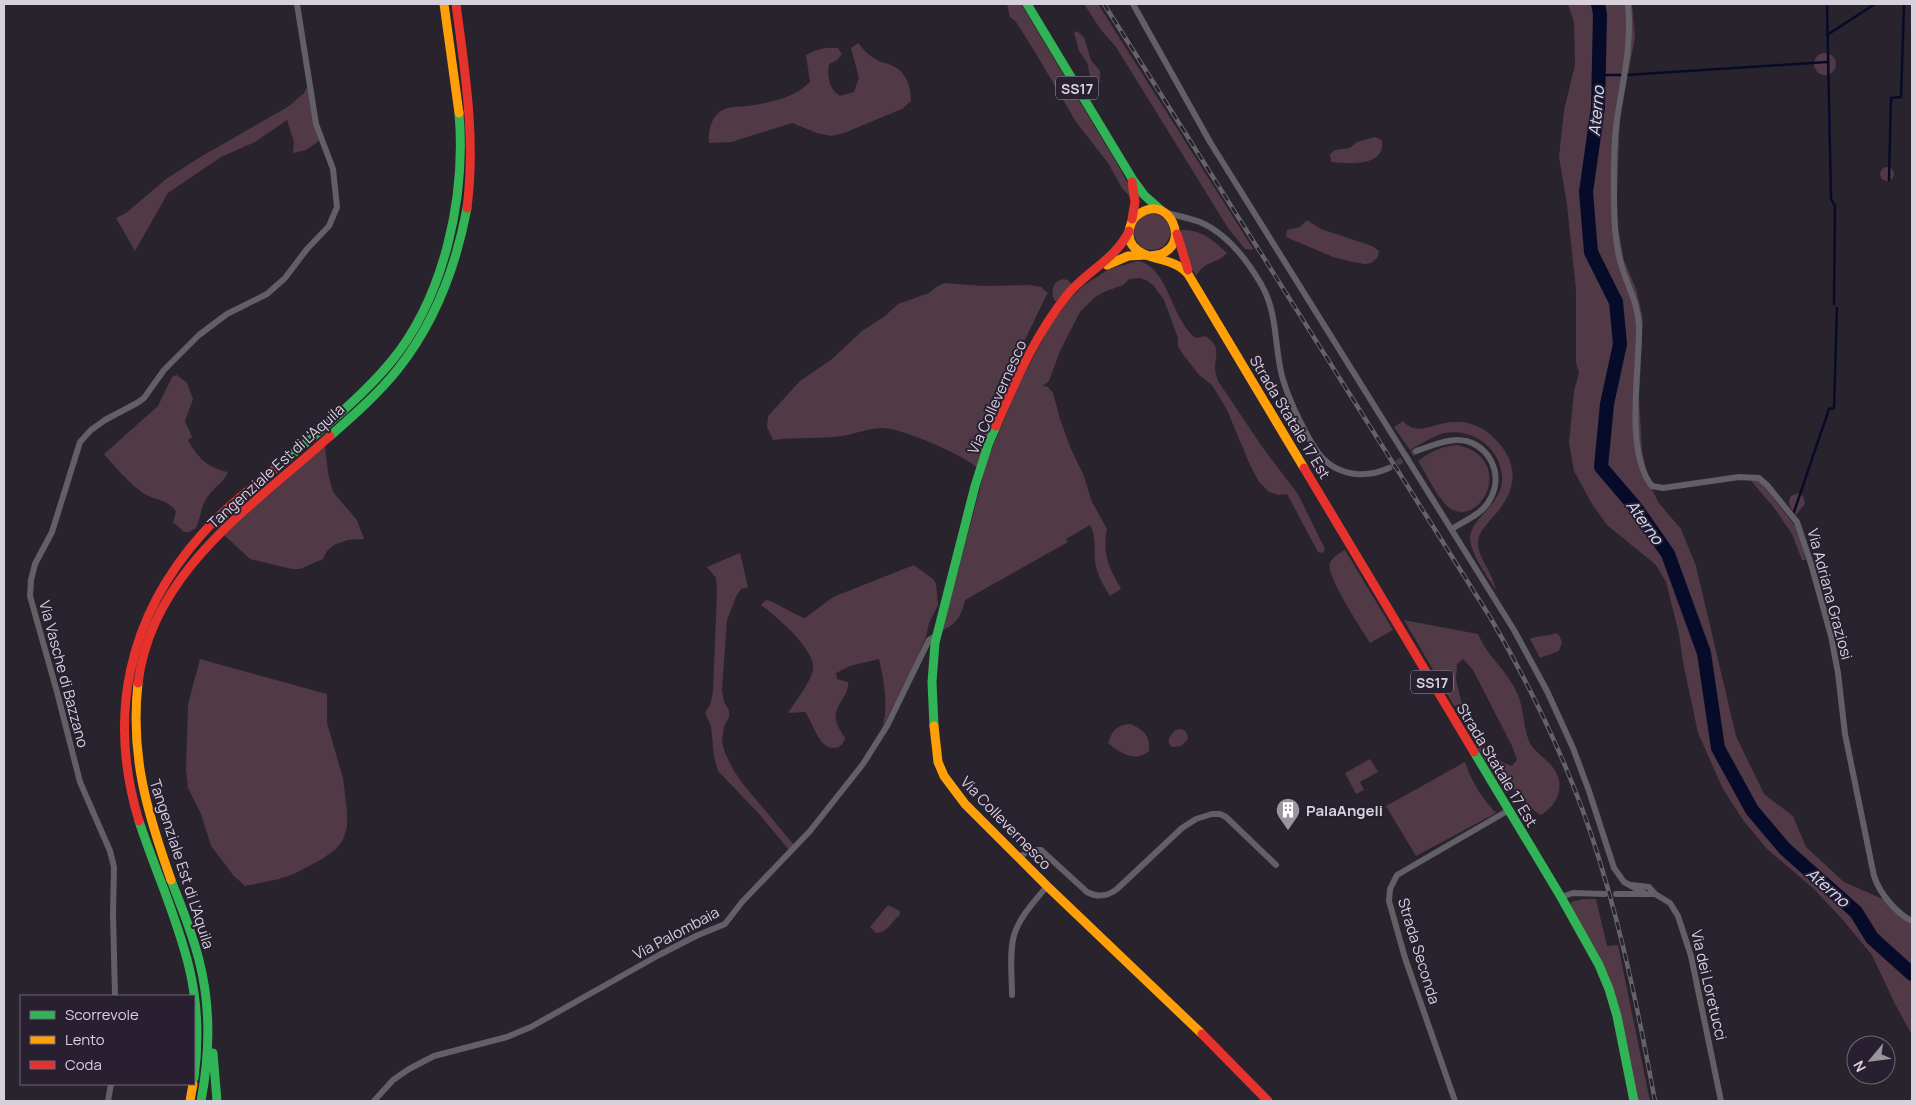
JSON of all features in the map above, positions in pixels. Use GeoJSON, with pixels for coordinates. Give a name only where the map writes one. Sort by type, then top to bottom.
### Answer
{"type":"FeatureCollection","features":[{"type":"Feature","properties":{"kind":"main road","name":"Tangenziale Est di L'Aquila"},"geometry":{"type":"LineString","coordinates":[[194,995],[183,944],[140,827],[127,775],[123,719],[130,670],[139,637],[160,589],[187,552],[217,518],[352,403],[391,361],[425,307],[443,264],[455,214],[460,158],[457,103],[444,4]]}},
{"type":"Feature","properties":{"kind":"main road","name":"Tangenziale Est di L'Aquila"},"geometry":{"type":"LineString","coordinates":[[201,1101],[207,1060],[207,1013],[202,973],[194,942],[151,823],[138,772],[134,723],[140,674],[148,643],[168,599],[194,562],[224,528],[357,412],[401,367],[422,337],[436,309],[454,266],[467,212],[472,155],[469,100],[456,4]]}},
{"type":"Feature","properties":{"kind":"main road","name":"SS17"},"geometry":{"type":"LineString","coordinates":[[1027,4],[1128,172],[1144,195],[1171,218],[1176,230]]}},
{"type":"Feature","properties":{"kind":"main road","name":"SS17"},"geometry":{"type":"LineString","coordinates":[[1128,172],[1135,197],[1130,226]]}},
{"type":"Feature","properties":{"kind":"main road"},"geometry":{"type":"LineString","coordinates":[[1164,212],[1154,208],[1146,209],[1136,215],[1130,226],[1130,238],[1133,246],[1148,255],[1158,255],[1169,249],[1175,239],[1176,230]]}},
{"type":"Feature","properties":{"kind":"main road","name":"Via Collevernesco"},"geometry":{"type":"LineString","coordinates":[[1130,226],[1120,247],[1094,273],[1073,290],[1054,312],[1033,347],[1006,403],[979,473],[937,634],[932,667],[934,743],[939,765],[947,782],[960,798],[1047,886],[1171,1003],[1268,1101]]}},
{"type":"Feature","properties":{"kind":"main road","name":"Strada Statale 17 Est"},"geometry":{"type":"LineString","coordinates":[[1176,230],[1191,278],[1509,810],[1594,956],[1610,991],[1620,1024],[1634,1101]]}},
{"type":"Feature","properties":{"kind":"main road","name":"Via Collevernesco"},"geometry":{"type":"LineString","coordinates":[[1094,273],[1128,256],[1148,255]]}},
{"type":"Feature","properties":{"kind":"main road","name":"Strada Statale 17 Est"},"geometry":{"type":"LineString","coordinates":[[1148,255],[1177,264],[1191,278]]}},
{"type":"Feature","properties":{"kind":"main road","name":"Tangenziale Est di L'Aquila"},"geometry":{"type":"LineString","coordinates":[[195,999],[197,1038],[195,1065]]}},
{"type":"Feature","properties":{"kind":"main road"},"geometry":{"type":"LineString","coordinates":[[207,1013],[217,1101]]}},
{"type":"Feature","properties":{"kind":"main road"},"geometry":{"type":"LineString","coordinates":[[190,1101],[193,1085]]}},
{"type":"Feature","properties":{"kind":"street","name":"Via Vasche di Bazzano"},"geometry":{"type":"LineString","coordinates":[[115,995],[114,867],[110,852],[80,782],[58,692],[32,605],[30,596],[31,580],[35,564],[52,532],[80,442],[98,425],[144,398],[164,370],[199,335],[227,314],[267,294],[285,278],[307,249],[328,226],[337,207],[333,169],[316,124],[298,4]]}},
{"type":"Feature","properties":{"kind":"street"},"geometry":{"type":"LineString","coordinates":[[1134,4],[1210,142],[1507,617],[1547,691],[1576,757],[1614,868],[1624,882],[1646,894]]}},
{"type":"Feature","properties":{"kind":"street","name":"Via Adriana Graziosi"},"geometry":{"type":"LineString","coordinates":[[1628,4],[1630,28],[1629,55],[1617,121],[1614,201],[1615,230],[1621,264],[1634,295],[1639,324],[1636,400],[1638,454],[1643,472],[1652,486],[1663,488],[1740,477],[1759,478],[1797,522],[1832,636],[1845,734],[1874,876],[1880,889],[1890,902],[1912,921]]}},
{"type":"Feature","properties":{"kind":"street"},"geometry":{"type":"LineString","coordinates":[[1164,212],[1195,221],[1213,229],[1239,253],[1260,282],[1272,311],[1278,359],[1286,391],[1318,453],[1333,468],[1348,473],[1372,474],[1389,468]]}},
{"type":"Feature","properties":{"kind":"street"},"geometry":{"type":"LineString","coordinates":[[1176,230],[1177,225],[1183,222],[1195,221]]}},
{"type":"Feature","properties":{"kind":"street"},"geometry":{"type":"LineString","coordinates":[[1416,451],[1448,441],[1462,440],[1482,448],[1493,464],[1496,482],[1490,501],[1477,513],[1452,529]]}},
{"type":"Feature","properties":{"kind":"street","name":"Via Palombaia"},"geometry":{"type":"LineString","coordinates":[[374,1101],[393,1080],[434,1056],[507,1037],[531,1027],[659,955],[725,924],[742,902],[810,831],[857,771],[885,730],[931,637],[937,634]]}},
{"type":"Feature","properties":{"kind":"street","name":"Strada Seconda"},"geometry":{"type":"LineString","coordinates":[[1455,1101],[1405,958],[1388,896],[1393,880],[1398,875],[1509,810]]}},
{"type":"Feature","properties":{"kind":"street"},"geometry":{"type":"LineString","coordinates":[[1019,858],[1029,850],[1036,848],[1041,850],[1087,892],[1094,895],[1106,895],[1117,889],[1185,825],[1201,816],[1216,813],[1228,818],[1276,864]]}},
{"type":"Feature","properties":{"kind":"street","name":"Via dei Loretucci"},"geometry":{"type":"LineString","coordinates":[[1624,882],[1638,887],[1649,888],[1654,894],[1670,904],[1678,916],[1684,930],[1692,961],[1721,1101]]}},
{"type":"Feature","properties":{"kind":"street"},"geometry":{"type":"LineString","coordinates":[[1012,995],[1012,950],[1015,932],[1023,916],[1047,886]]}},
{"type":"Feature","properties":{"kind":"street"},"geometry":{"type":"LineString","coordinates":[[1560,898],[1573,893],[1605,894]]}},
{"type":"Feature","properties":{"kind":"street"},"geometry":{"type":"LineString","coordinates":[[1616,894],[1654,894]]}},
{"type":"Feature","properties":{"kind":"street"},"geometry":{"type":"LineString","coordinates":[[108,1101],[111,1085]]}},
{"type":"Feature","properties":{"kind":"shaded area"},"geometry":{"type":"Polygon","coordinates":[[[1007,4],[1021,4],[1119,167],[1127,182],[1131,198],[1122,188],[1108,163],[1076,122],[1035,52],[1016,22],[1010,17],[1007,4]]]}},
{"type":"Feature","properties":{"kind":"shaded area"},"geometry":{"type":"Polygon","coordinates":[[[1084,4],[1098,4],[1254,250],[1245,249],[1228,228],[1116,47],[1101,30],[1084,4]]]}},
{"type":"Feature","properties":{"kind":"shaded area"},"geometry":{"type":"Polygon","coordinates":[[[1568,4],[1632,4],[1635,37],[1620,116],[1617,199],[1618,227],[1624,260],[1636,289],[1643,319],[1639,398],[1642,450],[1649,483],[1658,502],[1681,529],[1696,566],[1736,736],[1764,794],[1793,816],[1806,847],[1844,882],[1885,900],[1912,925],[1912,1035],[1872,955],[1814,889],[1767,849],[1743,820],[1723,789],[1698,733],[1679,634],[1666,582],[1656,565],[1607,525],[1592,504],[1574,471],[1569,443],[1574,391],[1579,373],[1576,362],[1576,290],[1567,205],[1559,157],[1564,110],[1575,65],[1574,23],[1568,4]]]}},
{"type":"Feature","properties":{"kind":"shaded area"},"geometry":{"type":"Polygon","coordinates":[[[1077,31],[1084,37],[1091,60],[1100,71],[1100,81],[1096,82],[1090,76],[1087,62],[1079,51],[1074,33],[1077,31]]]}},
{"type":"Feature","properties":{"kind":"shaded area"},"geometry":{"type":"Polygon","coordinates":[[[858,43],[880,62],[890,64],[904,75],[909,85],[911,101],[902,109],[844,133],[831,136],[817,133],[792,123],[732,142],[709,143],[709,132],[712,122],[718,113],[723,110],[730,107],[748,106],[772,101],[789,96],[804,88],[810,82],[806,55],[814,51],[838,48],[842,54],[837,60],[829,64],[830,82],[833,90],[840,96],[854,92],[859,78],[851,48],[858,43]]]}},
{"type":"Feature","properties":{"kind":"shaded area"},"geometry":{"type":"Polygon","coordinates":[[[1825,53],[1833,56],[1836,64],[1833,72],[1825,75],[1817,72],[1814,64],[1817,56],[1825,53]]]}},
{"type":"Feature","properties":{"kind":"shaded area"},"geometry":{"type":"Polygon","coordinates":[[[307,87],[319,141],[306,150],[293,153],[294,142],[287,120],[255,142],[221,157],[168,193],[135,251],[116,218],[126,213],[166,179],[289,106],[304,93],[307,87]]]}},
{"type":"Feature","properties":{"kind":"shaded area"},"geometry":{"type":"Polygon","coordinates":[[[1375,137],[1382,140],[1382,149],[1372,159],[1356,163],[1331,162],[1330,154],[1335,150],[1350,148],[1357,142],[1375,137]]]}},
{"type":"Feature","properties":{"kind":"shaded area"},"geometry":{"type":"Polygon","coordinates":[[[1884,167],[1890,167],[1894,174],[1890,181],[1884,181],[1880,177],[1880,171],[1884,167]]]}},
{"type":"Feature","properties":{"kind":"shaded area"},"geometry":{"type":"Polygon","coordinates":[[[1152,214],[1159,215],[1165,219],[1169,225],[1169,239],[1165,245],[1159,249],[1152,250],[1145,249],[1139,245],[1135,239],[1134,232],[1135,225],[1139,219],[1145,215],[1152,214]]]}},
{"type":"Feature","properties":{"kind":"shaded area"},"geometry":{"type":"Polygon","coordinates":[[[1307,220],[1321,229],[1372,246],[1379,251],[1378,257],[1371,263],[1353,262],[1333,257],[1286,237],[1287,230],[1300,227],[1307,220]]]}},
{"type":"Feature","properties":{"kind":"shaded area"},"geometry":{"type":"Polygon","coordinates":[[[1180,230],[1200,233],[1227,253],[1203,267],[1196,276],[1188,260],[1180,230]]]}},
{"type":"Feature","properties":{"kind":"shaded area"},"geometry":{"type":"Polygon","coordinates":[[[1138,261],[1148,265],[1157,273],[1188,330],[1196,338],[1205,336],[1216,347],[1215,369],[1218,381],[1263,448],[1298,494],[1325,549],[1323,553],[1318,552],[1287,494],[1279,495],[1269,492],[1259,482],[1227,410],[1212,385],[1199,375],[1178,346],[1178,338],[1164,300],[1153,285],[1146,280],[1139,278],[1129,279],[1123,285],[1095,297],[1080,312],[1060,351],[1049,381],[1043,386],[1048,387],[1053,393],[1060,419],[1071,449],[1084,476],[1092,502],[1107,529],[1106,554],[1121,589],[1110,596],[1102,582],[1096,567],[1094,540],[1090,525],[1066,539],[1068,542],[965,600],[958,619],[942,631],[988,458],[1020,382],[1052,322],[1070,299],[1083,286],[1109,269],[1138,261]]]}},
{"type":"Feature","properties":{"kind":"shaded area"},"geometry":{"type":"Polygon","coordinates":[[[1063,279],[1068,280],[1073,285],[1056,302],[1052,292],[1054,285],[1063,279]]]}},
{"type":"Feature","properties":{"kind":"shaded area"},"geometry":{"type":"Polygon","coordinates":[[[944,283],[984,286],[1029,285],[1041,287],[1049,294],[1047,294],[1021,348],[999,389],[992,398],[987,412],[977,429],[991,432],[978,468],[932,443],[892,429],[873,429],[842,436],[773,440],[767,427],[768,416],[800,381],[832,359],[862,331],[885,316],[898,304],[929,293],[944,283]]]}},
{"type":"Feature","properties":{"kind":"shaded area"},"geometry":{"type":"Polygon","coordinates":[[[177,375],[187,383],[193,399],[185,421],[192,437],[188,440],[196,452],[209,465],[228,472],[205,501],[196,528],[189,532],[184,532],[173,522],[176,512],[173,508],[138,489],[122,475],[104,454],[158,406],[172,377],[177,375]]]}},
{"type":"Feature","properties":{"kind":"shaded area"},"geometry":{"type":"Polygon","coordinates":[[[1403,421],[1418,429],[1452,422],[1478,426],[1494,438],[1509,458],[1512,468],[1511,488],[1507,498],[1482,530],[1478,540],[1479,552],[1496,590],[1473,552],[1470,539],[1471,531],[1475,524],[1498,495],[1501,486],[1502,476],[1496,457],[1483,442],[1475,437],[1455,432],[1436,436],[1410,450],[1394,427],[1403,421]]]}},
{"type":"Feature","properties":{"kind":"shaded area"},"geometry":{"type":"Polygon","coordinates":[[[1458,445],[1476,453],[1486,463],[1489,476],[1488,489],[1482,500],[1473,509],[1463,512],[1451,509],[1446,505],[1437,494],[1418,461],[1427,454],[1437,450],[1458,445]]]}},
{"type":"Feature","properties":{"kind":"shaded area"},"geometry":{"type":"Polygon","coordinates":[[[325,446],[328,473],[333,492],[357,520],[364,539],[348,540],[334,545],[327,551],[323,559],[300,569],[292,569],[250,559],[223,534],[325,446]]]}},
{"type":"Feature","properties":{"kind":"shaded area"},"geometry":{"type":"Polygon","coordinates":[[[1747,476],[1756,476],[1796,527],[1806,560],[1802,560],[1792,534],[1775,509],[1747,476]]]}},
{"type":"Feature","properties":{"kind":"shaded area"},"geometry":{"type":"Polygon","coordinates":[[[1798,493],[1803,496],[1805,504],[1796,515],[1789,501],[1791,496],[1798,493]]]}},
{"type":"Feature","properties":{"kind":"shaded area"},"geometry":{"type":"Polygon","coordinates":[[[1345,550],[1393,630],[1370,643],[1338,590],[1330,569],[1330,563],[1333,559],[1345,550]]]}},
{"type":"Feature","properties":{"kind":"shaded area"},"geometry":{"type":"Polygon","coordinates":[[[740,553],[748,587],[741,589],[727,620],[722,690],[724,702],[729,710],[729,717],[724,727],[722,742],[734,771],[743,784],[794,845],[789,850],[760,815],[718,771],[714,757],[711,726],[705,713],[710,705],[713,692],[717,591],[716,578],[707,567],[740,553]]]}},
{"type":"Feature","properties":{"kind":"shaded area"},"geometry":{"type":"Polygon","coordinates":[[[914,565],[933,579],[936,584],[938,605],[929,623],[926,637],[914,665],[882,728],[885,702],[879,659],[850,666],[836,673],[837,679],[848,682],[847,692],[839,705],[836,715],[837,725],[845,738],[840,746],[835,748],[829,747],[817,735],[805,712],[788,713],[812,674],[812,661],[802,643],[794,634],[761,605],[766,600],[805,618],[833,597],[914,565]]]}},
{"type":"Feature","properties":{"kind":"shaded area"},"geometry":{"type":"Polygon","coordinates":[[[1404,620],[1478,634],[1488,652],[1516,690],[1531,745],[1551,765],[1558,776],[1558,795],[1547,811],[1541,815],[1515,790],[1506,793],[1475,744],[1481,745],[1502,762],[1512,766],[1517,760],[1512,746],[1473,670],[1463,659],[1457,664],[1456,680],[1462,704],[1454,706],[1404,620]]]}},
{"type":"Feature","properties":{"kind":"shaded area"},"geometry":{"type":"Polygon","coordinates":[[[1556,633],[1562,642],[1559,651],[1540,658],[1530,639],[1556,633]]]}},
{"type":"Feature","properties":{"kind":"shaded area"},"geometry":{"type":"Polygon","coordinates":[[[200,659],[327,694],[327,723],[343,778],[347,827],[343,840],[335,850],[294,874],[245,886],[233,875],[211,846],[201,814],[188,788],[186,769],[188,704],[200,659]]]}},
{"type":"Feature","properties":{"kind":"shaded area"},"geometry":{"type":"Polygon","coordinates":[[[1130,724],[1142,731],[1147,737],[1149,751],[1144,755],[1128,755],[1108,743],[1115,729],[1130,724]]]}},
{"type":"Feature","properties":{"kind":"shaded area"},"geometry":{"type":"Polygon","coordinates":[[[1179,729],[1186,732],[1188,739],[1181,746],[1172,747],[1169,744],[1169,738],[1174,731],[1179,729]]]}},
{"type":"Feature","properties":{"kind":"shaded area"},"geometry":{"type":"Polygon","coordinates":[[[1370,759],[1378,772],[1360,782],[1364,790],[1356,794],[1345,773],[1370,759]]]}},
{"type":"Feature","properties":{"kind":"shaded area"},"geometry":{"type":"Polygon","coordinates":[[[1465,762],[1478,789],[1496,813],[1416,856],[1386,806],[1465,762]]]}},
{"type":"Feature","properties":{"kind":"shaded area"},"geometry":{"type":"Polygon","coordinates":[[[1583,899],[1596,899],[1607,946],[1618,945],[1650,1101],[1637,1101],[1622,1023],[1571,910],[1571,902],[1583,899]]]}},
{"type":"Feature","properties":{"kind":"shaded area"},"geometry":{"type":"Polygon","coordinates":[[[888,905],[900,911],[900,915],[886,929],[876,933],[870,927],[888,905]]]}},
{"type":"Feature","properties":{"kind":"waterway","name":"Aterno"},"geometry":{"type":"LineString","coordinates":[[1598,4],[1600,14],[1598,107],[1586,192],[1591,252],[1616,302],[1620,344],[1607,404],[1601,467],[1636,508],[1668,554],[1704,653],[1718,748],[1752,810],[1785,849],[1856,912],[1872,938],[1912,974]]}},
{"type":"Feature","properties":{"kind":"waterway"},"geometry":{"type":"LineString","coordinates":[[1827,4],[1831,199],[1835,206],[1834,304]]}},
{"type":"Feature","properties":{"kind":"waterway"},"geometry":{"type":"LineString","coordinates":[[1827,35],[1875,4]]}},
{"type":"Feature","properties":{"kind":"waterway"},"geometry":{"type":"LineString","coordinates":[[1889,180],[1891,98],[1901,97],[1904,4]]}},
{"type":"Feature","properties":{"kind":"waterway"},"geometry":{"type":"LineString","coordinates":[[1626,75],[1827,62]]}},
{"type":"Feature","properties":{"kind":"waterway"},"geometry":{"type":"LineString","coordinates":[[1599,75],[1623,75]]}},
{"type":"Feature","properties":{"kind":"waterway"},"geometry":{"type":"LineString","coordinates":[[1794,512],[1829,409],[1834,408],[1837,308]]}},
{"type":"Feature","properties":{"kind":"tunnel"},"geometry":{"type":"LineString","coordinates":[[1389,468],[1416,451]]}},
{"type":"Feature","properties":{"kind":"railway"},"geometry":{"type":"LineString","coordinates":[[1104,4],[1490,617],[1523,676],[1566,767],[1600,862],[1631,980],[1655,1101]]}},
{"type":"Feature","properties":{"kind":"traffic: fast"},"geometry":{"type":"LineString","coordinates":[[1027,4],[1133,180],[1144,195],[1161,210]]}},
{"type":"Feature","properties":{"kind":"traffic: fast"},"geometry":{"type":"LineString","coordinates":[[282,463],[338,415],[378,377],[409,337],[425,308],[438,277],[455,211],[459,178],[459,113]]}},
{"type":"Feature","properties":{"kind":"traffic: fast"},"geometry":{"type":"LineString","coordinates":[[330,436],[383,387],[398,369],[423,332],[443,293],[457,251],[467,208]]}},
{"type":"Feature","properties":{"kind":"traffic: fast"},"geometry":{"type":"LineString","coordinates":[[934,726],[932,682],[935,643],[975,486],[996,426]]}},
{"type":"Feature","properties":{"kind":"traffic: fast"},"geometry":{"type":"LineString","coordinates":[[1474,752],[1561,897],[1599,965],[1617,1016],[1634,1101]]}},
{"type":"Feature","properties":{"kind":"traffic: fast"},"geometry":{"type":"LineString","coordinates":[[139,821],[184,948],[194,995]]}},
{"type":"Feature","properties":{"kind":"traffic: fast"},"geometry":{"type":"LineString","coordinates":[[171,880],[196,950],[206,995],[208,1030],[206,1066],[201,1101]]}},
{"type":"Feature","properties":{"kind":"traffic: fast"},"geometry":{"type":"LineString","coordinates":[[195,1004],[197,1022],[195,1069]]}},
{"type":"Feature","properties":{"kind":"traffic: fast"},"geometry":{"type":"LineString","coordinates":[[213,1053],[217,1101]]}},
{"type":"Feature","properties":{"kind":"traffic: slow"},"geometry":{"type":"LineString","coordinates":[[444,4],[459,113]]}},
{"type":"Feature","properties":{"kind":"traffic: slow"},"geometry":{"type":"LineString","coordinates":[[1150,256],[1165,252],[1172,246],[1175,238],[1175,230],[1168,215],[1153,209],[1144,211],[1133,219],[1129,232],[1131,244],[1145,255],[1175,264],[1188,274],[1304,468]]}},
{"type":"Feature","properties":{"kind":"traffic: slow"},"geometry":{"type":"LineString","coordinates":[[1107,265],[1128,256],[1146,255]]}},
{"type":"Feature","properties":{"kind":"traffic: slow"},"geometry":{"type":"LineString","coordinates":[[138,683],[136,735],[142,783],[171,880]]}},
{"type":"Feature","properties":{"kind":"traffic: slow"},"geometry":{"type":"LineString","coordinates":[[934,726],[938,762],[944,776],[965,804],[1047,886],[1202,1034]]}},
{"type":"Feature","properties":{"kind":"traffic: slow"},"geometry":{"type":"LineString","coordinates":[[190,1101],[193,1085]]}},
{"type":"Feature","properties":{"kind":"traffic: jam"},"geometry":{"type":"LineString","coordinates":[[456,4],[466,80],[470,131],[467,208]]}},
{"type":"Feature","properties":{"kind":"traffic: jam"},"geometry":{"type":"LineString","coordinates":[[1132,182],[1135,202],[1132,219]]}},
{"type":"Feature","properties":{"kind":"traffic: jam"},"geometry":{"type":"LineString","coordinates":[[996,426],[1027,357],[1046,325],[1068,294],[1117,249],[1129,231]]}},
{"type":"Feature","properties":{"kind":"traffic: jam"},"geometry":{"type":"LineString","coordinates":[[1177,234],[1188,270]]}},
{"type":"Feature","properties":{"kind":"traffic: jam"},"geometry":{"type":"LineString","coordinates":[[138,683],[147,643],[163,607],[185,574],[210,543],[239,515],[330,436]]}},
{"type":"Feature","properties":{"kind":"traffic: jam"},"geometry":{"type":"LineString","coordinates":[[139,821],[129,782],[125,744],[125,706],[131,669],[141,634],[156,599],[177,566],[202,534],[231,505],[282,463]]}},
{"type":"Feature","properties":{"kind":"traffic: jam"},"geometry":{"type":"LineString","coordinates":[[1304,468],[1474,752]]}},
{"type":"Feature","properties":{"kind":"traffic: jam"},"geometry":{"type":"LineString","coordinates":[[1202,1034],[1268,1101]]}},
{"type":"Feature","properties":{"kind":"place","name":"PalaAngeli"},"geometry":{"type":"Point","coordinates":[1288,831]}}]}
